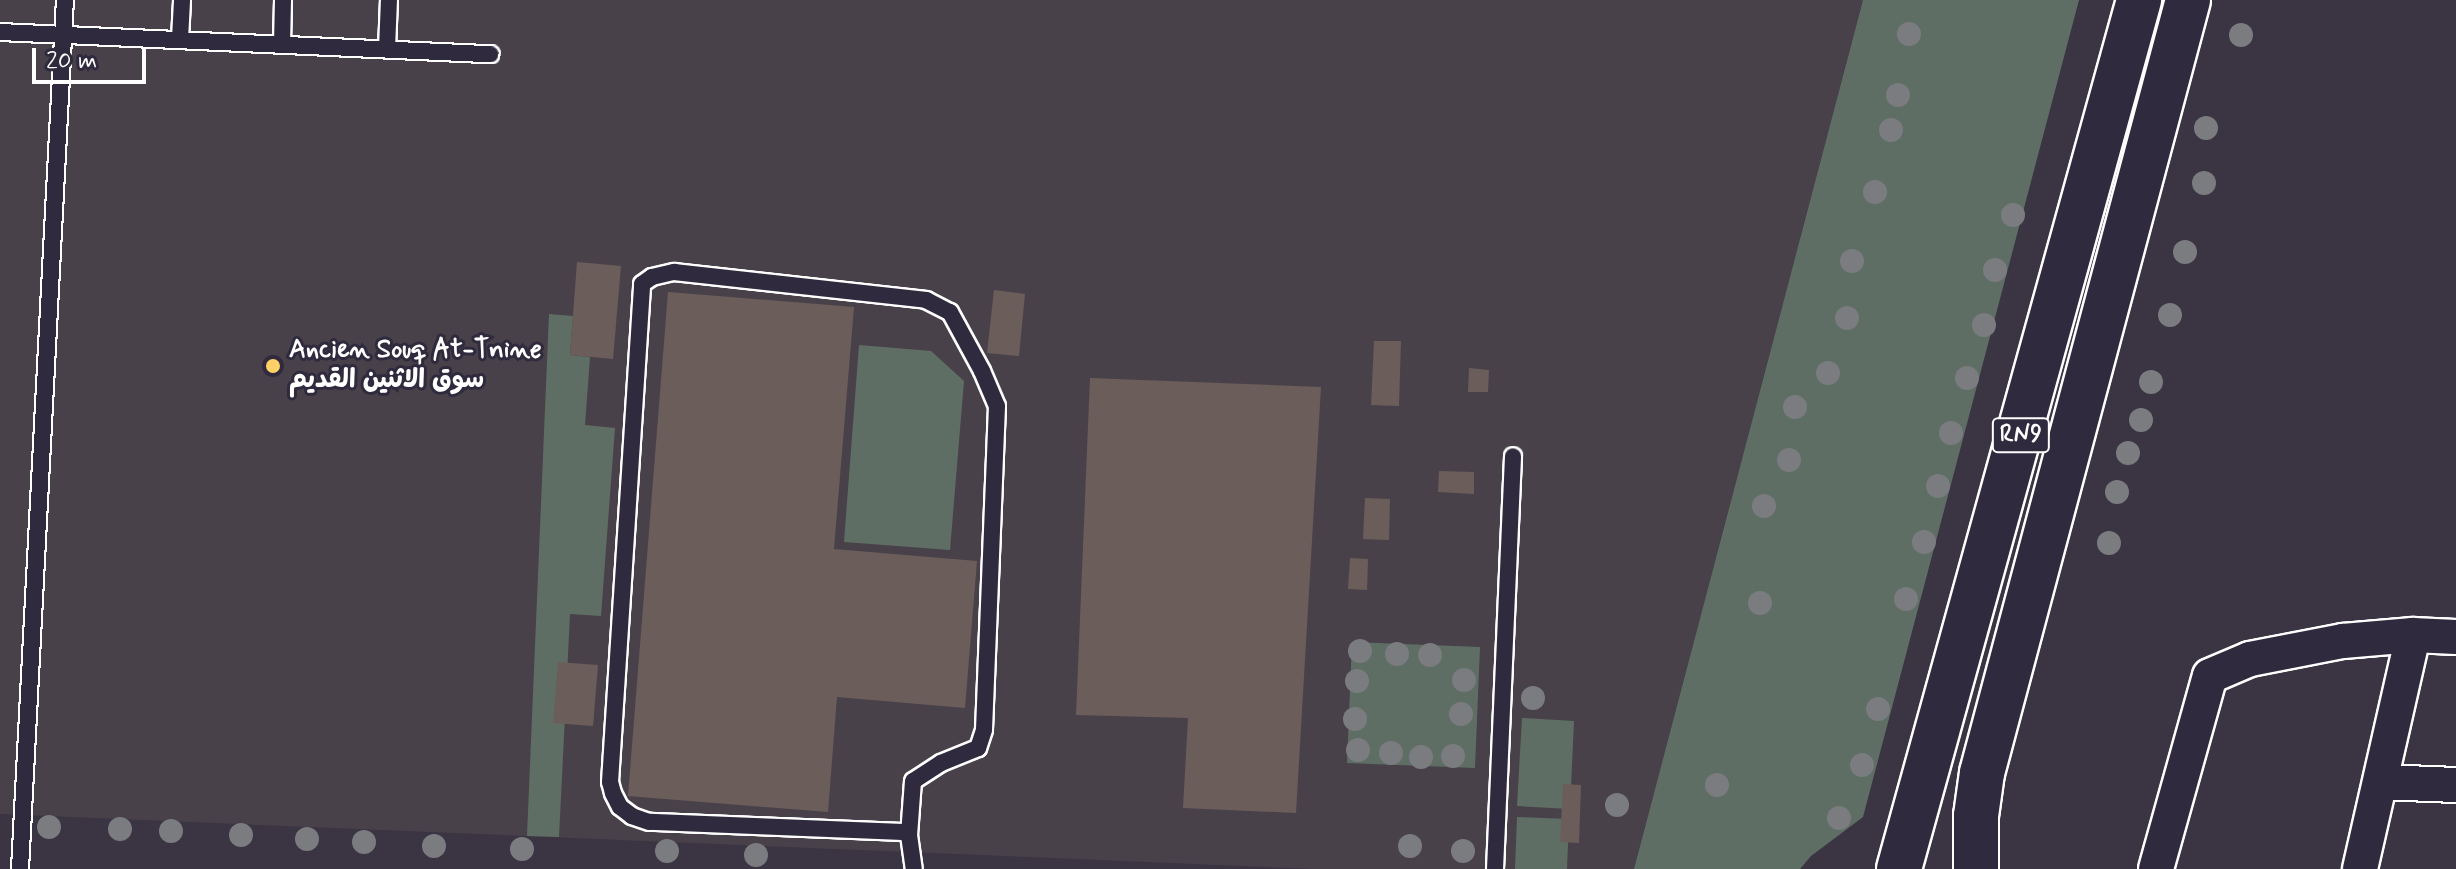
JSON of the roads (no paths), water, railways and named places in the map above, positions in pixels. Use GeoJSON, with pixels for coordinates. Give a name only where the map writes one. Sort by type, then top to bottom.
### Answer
{"type":"FeatureCollection","features":[{"type":"Feature","properties":{"kind":"main road","name":"RN9"},"geometry":{"type":"LineString","coordinates":[[1899,869],[2139,0]]}},
{"type":"Feature","properties":{"kind":"main road","name":"RN9"},"geometry":{"type":"LineString","coordinates":[[1976,869],[1976,816],[1982,773],[2188,0]]}},
{"type":"Feature","properties":{"kind":"street"},"geometry":{"type":"LineString","coordinates":[[2360,869],[2413,635]]}},
{"type":"Feature","properties":{"kind":"street"},"geometry":{"type":"LineString","coordinates":[[2156,869],[2210,676],[2250,659],[2343,641],[2413,635],[2456,637]]}},
{"type":"Feature","properties":{"kind":"street"},"geometry":{"type":"LineString","coordinates":[[2381,782],[2456,785]]}},
{"type":"Feature","properties":{"kind":"lane"},"geometry":{"type":"LineString","coordinates":[[20,869],[65,0]]}},
{"type":"Feature","properties":{"kind":"lane"},"geometry":{"type":"LineString","coordinates":[[180,39],[182,0]]}},
{"type":"Feature","properties":{"kind":"lane"},"geometry":{"type":"LineString","coordinates":[[282,44],[283,0]]}},
{"type":"Feature","properties":{"kind":"lane"},"geometry":{"type":"LineString","coordinates":[[387,49],[389,0]]}},
{"type":"Feature","properties":{"kind":"lane"},"geometry":{"type":"LineString","coordinates":[[0,32],[491,54]]}},
{"type":"Feature","properties":{"kind":"lane"},"geometry":{"type":"LineString","coordinates":[[909,835],[903,832],[649,822],[632,816],[620,807],[613,793],[610,782],[642,284],[652,277],[674,272],[926,300],[950,312],[982,371],[997,406],[984,730],[978,748],[941,763],[913,781],[909,835],[914,869]]}},
{"type":"Feature","properties":{"kind":"lane"},"geometry":{"type":"LineString","coordinates":[[1495,869],[1513,456]]}},
{"type":"Feature","properties":{"kind":"place","name":"Ancien Souq At-Tnine سوق الاثنين القديم"},"geometry":{"type":"Point","coordinates":[273,366]}}]}
